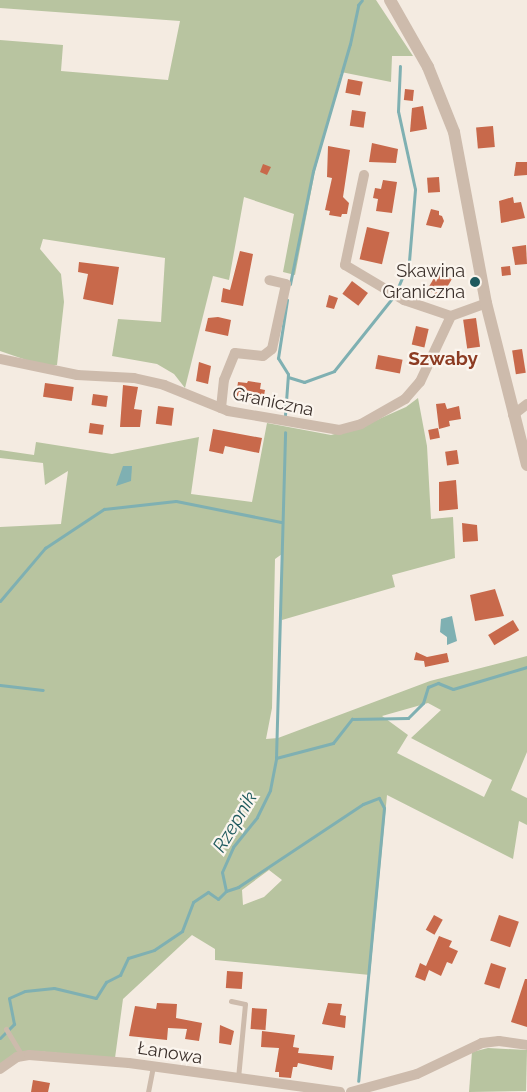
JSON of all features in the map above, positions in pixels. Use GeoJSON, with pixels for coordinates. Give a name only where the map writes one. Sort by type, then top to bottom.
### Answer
{"type":"FeatureCollection","features":[{"type":"Feature","properties":{"kind":"street"},"geometry":{"type":"LineString","coordinates":[[390,0],[428,67],[454,132],[486,303],[527,466]]}},
{"type":"Feature","properties":{"kind":"street"},"geometry":{"type":"LineString","coordinates":[[364,175],[346,265],[404,300],[452,316],[486,303]]}},
{"type":"Feature","properties":{"kind":"street"},"geometry":{"type":"LineString","coordinates":[[221,408],[224,380],[235,353],[263,356],[272,349],[286,284],[269,280]]}},
{"type":"Feature","properties":{"kind":"street","name":"Graniczna"},"geometry":{"type":"LineString","coordinates":[[0,359],[77,375],[143,380],[164,385],[221,408],[323,430],[339,430],[361,424],[396,405],[413,392],[430,363],[452,316]]}},
{"type":"Feature","properties":{"kind":"street"},"geometry":{"type":"LineString","coordinates":[[513,415],[527,404]]}},
{"type":"Feature","properties":{"kind":"street"},"geometry":{"type":"LineString","coordinates":[[351,1092],[417,1074],[482,1043],[499,1041],[527,1045]]}},
{"type":"Feature","properties":{"kind":"street"},"geometry":{"type":"LineString","coordinates":[[0,1069],[22,1056]]}},
{"type":"Feature","properties":{"kind":"street","name":"Łanowa"},"geometry":{"type":"LineString","coordinates":[[22,1056],[153,1067],[238,1080],[340,1092]]}},
{"type":"Feature","properties":{"kind":"lane"},"geometry":{"type":"LineString","coordinates":[[231,1000],[245,1004],[238,1080]]}},
{"type":"Feature","properties":{"kind":"lane"},"geometry":{"type":"LineString","coordinates":[[7,1031],[22,1056]]}},
{"type":"Feature","properties":{"kind":"lane"},"geometry":{"type":"LineString","coordinates":[[148,1092],[153,1067]]}},
{"type":"Feature","properties":{"kind":"green space"},"geometry":{"type":"Polygon","coordinates":[[[0,0],[376,0],[413,56],[392,56],[391,82],[341,72],[315,171],[295,275],[283,272],[294,214],[244,197],[229,280],[213,276],[185,388],[174,374],[157,364],[112,356],[118,319],[161,322],[165,258],[43,239],[40,249],[61,274],[64,302],[57,365],[41,365],[0,351],[0,40],[63,45],[61,71],[168,80],[180,21],[0,8],[0,0]]]}},
{"type":"Feature","properties":{"kind":"green space"},"geometry":{"type":"Polygon","coordinates":[[[418,398],[427,446],[431,519],[453,517],[455,558],[392,575],[395,587],[282,620],[282,554],[275,559],[272,708],[266,739],[278,738],[430,681],[527,656],[527,752],[511,790],[527,798],[527,825],[519,821],[513,859],[387,795],[370,975],[215,960],[215,949],[192,935],[123,999],[115,1058],[35,1051],[0,1065],[0,527],[61,524],[68,471],[45,485],[43,463],[0,458],[0,450],[34,455],[36,442],[112,454],[199,437],[191,494],[252,502],[267,423],[331,435],[361,427],[406,407],[418,398]],[[428,703],[382,716],[408,735],[397,753],[484,797],[492,780],[411,738],[441,710],[428,703]],[[269,870],[242,890],[243,905],[264,897],[282,880],[269,870]]]}},
{"type":"Feature","properties":{"kind":"green space"},"geometry":{"type":"Polygon","coordinates":[[[488,1048],[527,1050],[526,1091],[469,1092],[472,1052],[488,1048]]]}},
{"type":"Feature","properties":{"kind":"water"},"geometry":{"type":"Polygon","coordinates":[[[123,466],[132,466],[131,481],[116,486],[123,466]]]}},
{"type":"Feature","properties":{"kind":"water"},"geometry":{"type":"Polygon","coordinates":[[[452,616],[457,641],[447,645],[447,637],[440,632],[441,619],[452,616]]]}},
{"type":"Feature","properties":{"kind":"building"},"geometry":{"type":"Polygon","coordinates":[[[348,79],[363,82],[360,96],[345,93],[348,79]]]}},
{"type":"Feature","properties":{"kind":"building"},"geometry":{"type":"Polygon","coordinates":[[[405,89],[414,90],[413,101],[404,100],[405,89]]]}},
{"type":"Feature","properties":{"kind":"building"},"geometry":{"type":"Polygon","coordinates":[[[423,106],[427,129],[410,132],[412,108],[423,106]]]}},
{"type":"Feature","properties":{"kind":"building"},"geometry":{"type":"Polygon","coordinates":[[[352,110],[366,112],[364,128],[350,126],[352,110]]]}},
{"type":"Feature","properties":{"kind":"building"},"geometry":{"type":"Polygon","coordinates":[[[493,126],[495,147],[478,148],[476,127],[493,126]]]}},
{"type":"Feature","properties":{"kind":"building"},"geometry":{"type":"Polygon","coordinates":[[[372,143],[398,149],[396,163],[369,162],[372,143]]]}},
{"type":"Feature","properties":{"kind":"building"},"geometry":{"type":"Polygon","coordinates":[[[328,146],[350,150],[343,197],[349,203],[347,214],[342,214],[341,217],[329,215],[330,211],[325,210],[332,178],[327,177],[328,146]]]}},
{"type":"Feature","properties":{"kind":"building"},"geometry":{"type":"Polygon","coordinates":[[[516,162],[527,162],[527,175],[514,176],[516,162]]]}},
{"type":"Feature","properties":{"kind":"building"},"geometry":{"type":"Polygon","coordinates":[[[263,164],[271,167],[267,175],[260,172],[263,164]]]}},
{"type":"Feature","properties":{"kind":"building"},"geometry":{"type":"Polygon","coordinates":[[[439,177],[440,192],[428,193],[427,178],[439,177]]]}},
{"type":"Feature","properties":{"kind":"building"},"geometry":{"type":"Polygon","coordinates":[[[383,180],[397,182],[392,213],[376,211],[378,199],[373,198],[375,188],[381,189],[383,180]]]}},
{"type":"Feature","properties":{"kind":"building"},"geometry":{"type":"Polygon","coordinates":[[[513,197],[514,203],[521,202],[525,218],[501,223],[499,201],[513,197]]]}},
{"type":"Feature","properties":{"kind":"building"},"geometry":{"type":"Polygon","coordinates":[[[431,209],[439,211],[439,215],[442,216],[444,221],[441,228],[426,225],[431,209]]]}},
{"type":"Feature","properties":{"kind":"building"},"geometry":{"type":"Polygon","coordinates":[[[367,227],[389,232],[382,264],[360,259],[367,227]]]}},
{"type":"Feature","properties":{"kind":"building"},"geometry":{"type":"Polygon","coordinates":[[[526,245],[527,264],[515,265],[512,247],[526,245]]]}},
{"type":"Feature","properties":{"kind":"building"},"geometry":{"type":"Polygon","coordinates":[[[240,251],[253,254],[243,306],[221,302],[223,288],[230,290],[240,251]]]}},
{"type":"Feature","properties":{"kind":"building"},"geometry":{"type":"Polygon","coordinates":[[[79,262],[119,267],[113,305],[83,299],[88,274],[78,272],[79,262]]]}},
{"type":"Feature","properties":{"kind":"building"},"geometry":{"type":"Polygon","coordinates":[[[510,266],[511,275],[502,276],[501,267],[510,266]]]}},
{"type":"Feature","properties":{"kind":"building"},"geometry":{"type":"Polygon","coordinates":[[[438,271],[452,279],[441,297],[428,289],[438,271]]]}},
{"type":"Feature","properties":{"kind":"building"},"geometry":{"type":"Polygon","coordinates":[[[352,281],[368,293],[358,306],[342,294],[352,281]]]}},
{"type":"Feature","properties":{"kind":"building"},"geometry":{"type":"Polygon","coordinates":[[[329,295],[338,298],[334,309],[326,307],[329,295]]]}},
{"type":"Feature","properties":{"kind":"building"},"geometry":{"type":"Polygon","coordinates":[[[218,317],[231,320],[228,336],[205,331],[208,318],[218,317]]]}},
{"type":"Feature","properties":{"kind":"building"},"geometry":{"type":"Polygon","coordinates":[[[476,318],[480,347],[467,349],[463,320],[476,318]]]}},
{"type":"Feature","properties":{"kind":"building"},"geometry":{"type":"Polygon","coordinates":[[[416,326],[429,329],[424,347],[412,345],[416,326]]]}},
{"type":"Feature","properties":{"kind":"building"},"geometry":{"type":"Polygon","coordinates":[[[522,349],[526,373],[516,374],[512,351],[522,349]]]}},
{"type":"Feature","properties":{"kind":"building"},"geometry":{"type":"Polygon","coordinates":[[[378,355],[403,360],[400,374],[375,369],[378,355]]]}},
{"type":"Feature","properties":{"kind":"building"},"geometry":{"type":"Polygon","coordinates":[[[199,362],[211,366],[208,384],[196,381],[199,362]]]}},
{"type":"Feature","properties":{"kind":"building"},"geometry":{"type":"Polygon","coordinates":[[[248,381],[261,383],[260,389],[265,390],[263,401],[236,396],[238,382],[247,383],[248,381]]]}},
{"type":"Feature","properties":{"kind":"building"},"geometry":{"type":"Polygon","coordinates":[[[45,383],[74,387],[72,401],[43,397],[45,383]]]}},
{"type":"Feature","properties":{"kind":"building"},"geometry":{"type":"Polygon","coordinates":[[[123,385],[138,387],[134,409],[142,410],[140,427],[120,427],[123,385]]]}},
{"type":"Feature","properties":{"kind":"building"},"geometry":{"type":"Polygon","coordinates":[[[93,394],[108,396],[106,407],[91,405],[93,394]]]}},
{"type":"Feature","properties":{"kind":"building"},"geometry":{"type":"Polygon","coordinates":[[[445,403],[447,409],[459,406],[461,419],[449,421],[450,426],[439,429],[436,404],[445,403]]]}},
{"type":"Feature","properties":{"kind":"building"},"geometry":{"type":"Polygon","coordinates":[[[158,406],[174,408],[172,426],[156,424],[158,406]]]}},
{"type":"Feature","properties":{"kind":"building"},"geometry":{"type":"Polygon","coordinates":[[[90,423],[104,425],[102,435],[89,433],[90,423]]]}},
{"type":"Feature","properties":{"kind":"building"},"geometry":{"type":"Polygon","coordinates":[[[438,428],[440,438],[430,440],[428,430],[438,428]]]}},
{"type":"Feature","properties":{"kind":"building"},"geometry":{"type":"Polygon","coordinates":[[[213,429],[262,438],[259,453],[225,446],[223,454],[209,451],[213,429]]]}},
{"type":"Feature","properties":{"kind":"building"},"geometry":{"type":"Polygon","coordinates":[[[457,450],[459,464],[447,466],[445,452],[457,450]]]}},
{"type":"Feature","properties":{"kind":"building"},"geometry":{"type":"Polygon","coordinates":[[[456,480],[458,509],[439,511],[439,482],[456,480]]]}},
{"type":"Feature","properties":{"kind":"building"},"geometry":{"type":"Polygon","coordinates":[[[462,523],[477,525],[478,541],[463,542],[462,523]]]}},
{"type":"Feature","properties":{"kind":"building"},"geometry":{"type":"Polygon","coordinates":[[[495,589],[504,616],[475,621],[470,595],[495,589]]]}},
{"type":"Feature","properties":{"kind":"building"},"geometry":{"type":"Polygon","coordinates":[[[513,620],[519,630],[494,645],[488,635],[513,620]]]}},
{"type":"Feature","properties":{"kind":"building"},"geometry":{"type":"Polygon","coordinates":[[[416,652],[427,657],[447,653],[449,662],[425,667],[424,661],[414,660],[416,652]]]}},
{"type":"Feature","properties":{"kind":"building"},"geometry":{"type":"Polygon","coordinates":[[[434,915],[443,920],[435,935],[426,930],[434,915]]]}},
{"type":"Feature","properties":{"kind":"building"},"geometry":{"type":"Polygon","coordinates":[[[499,915],[519,922],[510,947],[490,941],[499,915]]]}},
{"type":"Feature","properties":{"kind":"building"},"geometry":{"type":"Polygon","coordinates":[[[439,936],[452,941],[449,947],[458,951],[452,964],[447,962],[441,976],[429,970],[425,981],[415,977],[420,963],[426,966],[439,936]]]}},
{"type":"Feature","properties":{"kind":"building"},"geometry":{"type":"Polygon","coordinates":[[[491,963],[506,968],[499,989],[484,984],[491,963]]]}},
{"type":"Feature","properties":{"kind":"building"},"geometry":{"type":"Polygon","coordinates":[[[227,971],[243,972],[242,989],[226,988],[227,971]]]}},
{"type":"Feature","properties":{"kind":"building"},"geometry":{"type":"Polygon","coordinates":[[[525,979],[527,979],[527,1027],[511,1022],[525,979]]]}},
{"type":"Feature","properties":{"kind":"building"},"geometry":{"type":"Polygon","coordinates":[[[157,1003],[177,1004],[176,1018],[202,1023],[199,1041],[185,1039],[187,1029],[168,1028],[167,1040],[129,1036],[135,1006],[156,1009],[157,1003]]]}},
{"type":"Feature","properties":{"kind":"building"},"geometry":{"type":"Polygon","coordinates":[[[328,1003],[342,1004],[340,1015],[346,1016],[345,1028],[322,1024],[328,1003]]]}},
{"type":"Feature","properties":{"kind":"building"},"geometry":{"type":"Polygon","coordinates":[[[252,1008],[267,1009],[265,1030],[251,1029],[252,1008]]]}},
{"type":"Feature","properties":{"kind":"building"},"geometry":{"type":"Polygon","coordinates":[[[220,1025],[234,1031],[231,1045],[219,1043],[220,1025]]]}},
{"type":"Feature","properties":{"kind":"building"},"geometry":{"type":"Polygon","coordinates":[[[262,1031],[295,1035],[293,1047],[299,1048],[298,1053],[334,1056],[332,1070],[298,1063],[297,1067],[293,1067],[291,1078],[279,1077],[279,1072],[275,1072],[279,1048],[261,1047],[262,1031]]]}},
{"type":"Feature","properties":{"kind":"building"},"geometry":{"type":"Polygon","coordinates":[[[33,1080],[50,1083],[48,1092],[31,1092],[33,1080]]]}},
{"type":"Feature","properties":{"kind":"waterway"},"geometry":{"type":"LineString","coordinates":[[290,284],[313,171],[350,44],[358,5],[362,0]]}},
{"type":"Feature","properties":{"kind":"waterway"},"geometry":{"type":"LineString","coordinates":[[396,292],[409,261],[415,189],[398,111],[400,66]]}},
{"type":"Feature","properties":{"kind":"waterway"},"geometry":{"type":"LineString","coordinates":[[288,377],[304,382],[334,371],[393,297]]}},
{"type":"Feature","properties":{"kind":"waterway"},"geometry":{"type":"LineString","coordinates":[[285,415],[288,374],[278,358],[287,300]]}},
{"type":"Feature","properties":{"kind":"waterway"},"geometry":{"type":"LineString","coordinates":[[276,758],[285,432]]}},
{"type":"Feature","properties":{"kind":"waterway"},"geometry":{"type":"LineString","coordinates":[[0,601],[45,548],[104,509],[176,501],[281,522]]}},
{"type":"Feature","properties":{"kind":"waterway","name":"Rzepnik"},"geometry":{"type":"LineString","coordinates":[[0,1038],[14,1024],[9,998],[25,991],[54,988],[96,998],[106,982],[120,975],[128,958],[154,950],[182,931],[193,902],[208,892],[218,899],[226,891],[222,872],[233,847],[257,817],[270,790],[276,758],[333,743],[352,719],[408,718],[423,703],[428,687],[438,683],[453,689],[527,667]]}},
{"type":"Feature","properties":{"kind":"waterway"},"geometry":{"type":"LineString","coordinates":[[0,685],[43,690]]}},
{"type":"Feature","properties":{"kind":"waterway"},"geometry":{"type":"LineString","coordinates":[[226,891],[238,887],[363,804],[379,798],[384,808],[358,1081]]}},
{"type":"Feature","properties":{"kind":"place","name":"Skawina Graniczna"},"geometry":{"type":"Point","coordinates":[475,282]}},
{"type":"Feature","properties":{"kind":"district","name":"Szwaby"},"geometry":{"type":"Point","coordinates":[443,359]}}]}
